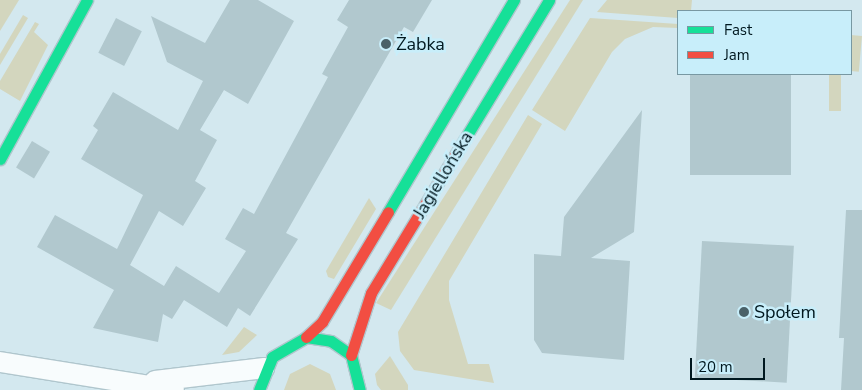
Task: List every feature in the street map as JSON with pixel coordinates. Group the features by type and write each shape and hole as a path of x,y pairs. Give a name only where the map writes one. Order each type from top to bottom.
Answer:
{"street":[{"path":"0,159 87,0"},
{"name":"Jagiellońska","path":"264,368 280,350 306,337 322,322 514,0"},
{"name":"Jagiellońska","path":"351,355 371,292 549,0"},
{"path":"306,337 331,341 351,355 362,388"},
{"path":"0,362 140,382 174,390"},
{"path":"140,382 264,368 259,390"}],"green space":[{"path":"0,0 19,0 0,31"},
{"path":"570,0 583,0 391,310 376,303"},
{"path":"607,0 692,0 691,10 677,10 677,18 597,12"},
{"path":"23,15 28,18 0,65 0,54"},
{"path":"590,18 677,24 677,28 653,27 625,39 612,52 565,131 532,110"},
{"path":"35,22 39,24 34,32 48,45 20,101 0,89 0,81"},
{"path":"852,35 862,36 859,72 852,71"},
{"path":"829,75 841,75 841,111 829,111"},
{"path":"528,115 542,124 449,281 449,300 468,364 489,364 494,383 414,370 400,351 398,332"},
{"path":"369,198 376,209 334,279 328,277 326,271"},
{"path":"244,327 257,335 239,352 222,355"},
{"path":"390,356 408,385 408,390 381,390 377,385 375,374"},
{"path":"310,364 330,374 336,390 284,390 290,374"}],"building":[{"path":"230,0 258,0 294,21 248,104 224,90 200,130 217,140 195,181 206,188 183,226 159,211 130,265 164,286 176,266 219,293 246,251 225,239 243,208 254,214 328,77 322,74 348,27 337,20 349,0 432,0 413,32 404,27 286,233 298,239 250,316 238,308 227,327 184,300 172,319 163,314 158,342 93,328 114,290 37,247 55,215 117,249 143,195 81,159 98,130 93,126 113,92 178,130 203,81 167,62 151,16 205,43"},
{"path":"116,18 142,31 124,66 98,53"},
{"path":"690,75 791,75 791,175 690,175"},
{"path":"642,110 634,232 591,258 630,261 624,360 542,353 534,340 534,254 561,256 564,217"},
{"path":"32,141 50,152 34,178 16,168"},
{"path":"846,210 862,210 862,390 841,390 844,338 839,338"},
{"name":"Społem","path":"702,241 794,246 787,383 695,378"}],"traffic: fast":[{"path":"0,159 87,0"},
{"path":"388,212 514,0"},
{"path":"464,140 549,0"},
{"path":"259,390 272,357 306,337 331,341 351,355 360,390"}],"traffic: jam":[{"path":"351,355 371,293 464,140"},
{"path":"306,337 322,322 388,212"}],"place":[{"name":"Żabka","path":"386,44"},
{"name":"Społem","path":"744,312"}]}
